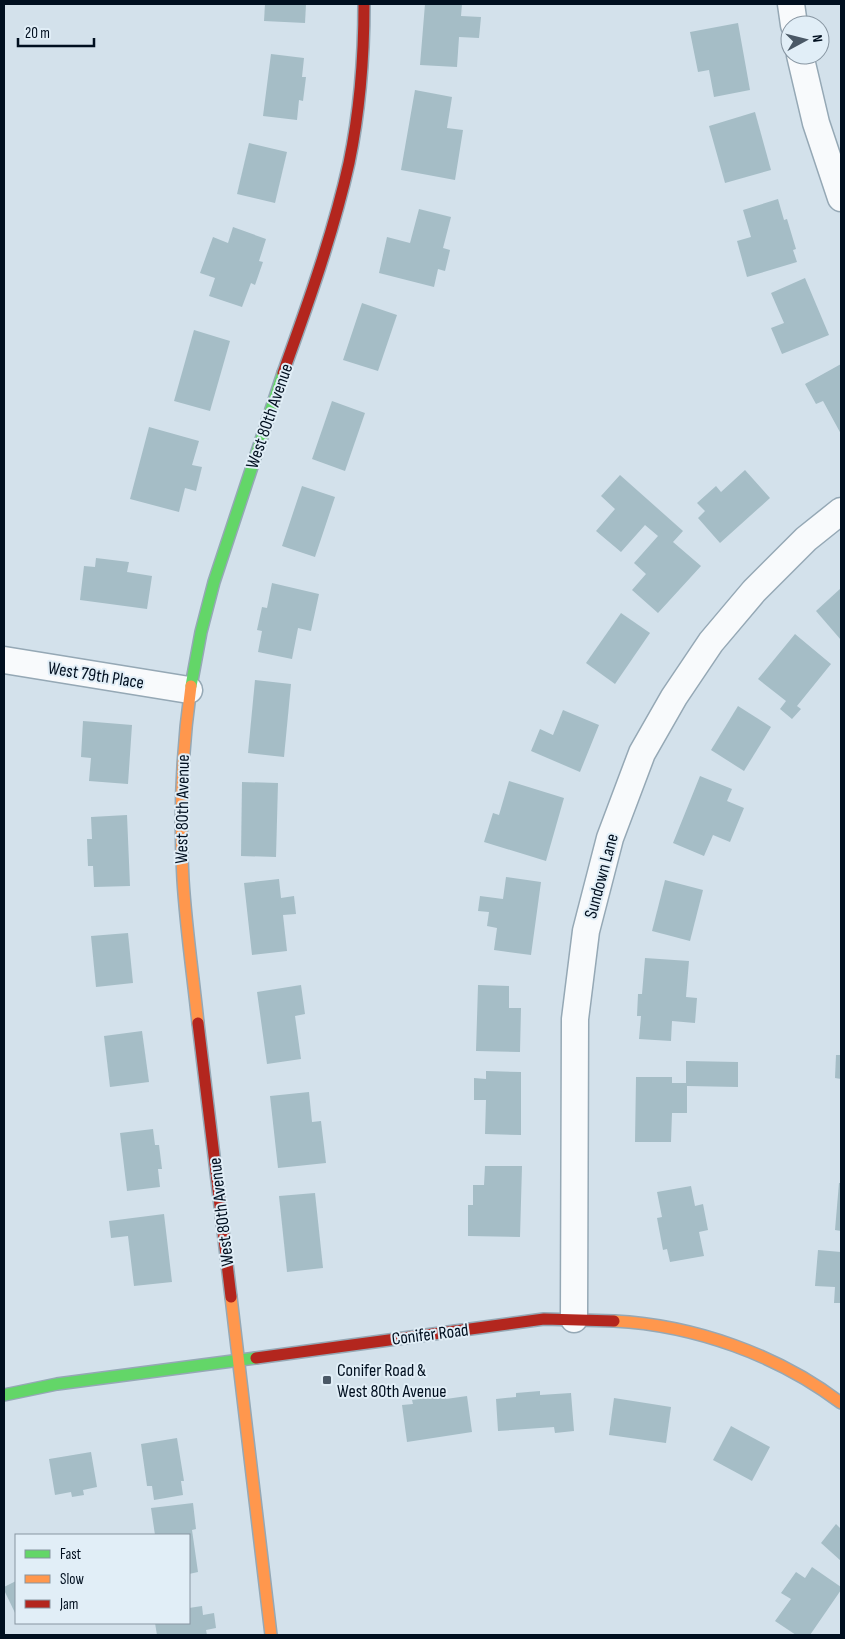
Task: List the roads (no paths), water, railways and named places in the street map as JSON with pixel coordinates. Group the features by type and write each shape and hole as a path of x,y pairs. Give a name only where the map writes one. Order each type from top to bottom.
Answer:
{"street":[{"name":"West 80th Avenue","path":"271,1635 182,877 180,790 189,690 211,592 336,213 358,109 364,45 364,4"},
{"path":"802,65 816,123 841,198"},
{"name":"Sundown Lane","path":"574,1319 575,1019 586,931 610,838 642,753 674,697 711,642 754,591 806,539 841,511"},
{"name":"West 79th Place","path":"4,660 189,690"},
{"name":"Conifer Road","path":"4,1394 57,1384 239,1359 526,1322 574,1319 636,1322 694,1332 760,1356 824,1390 841,1403"}],"place":[{"name":"Conifer Road & West 80th Avenue","path":"327,1380"}]}
